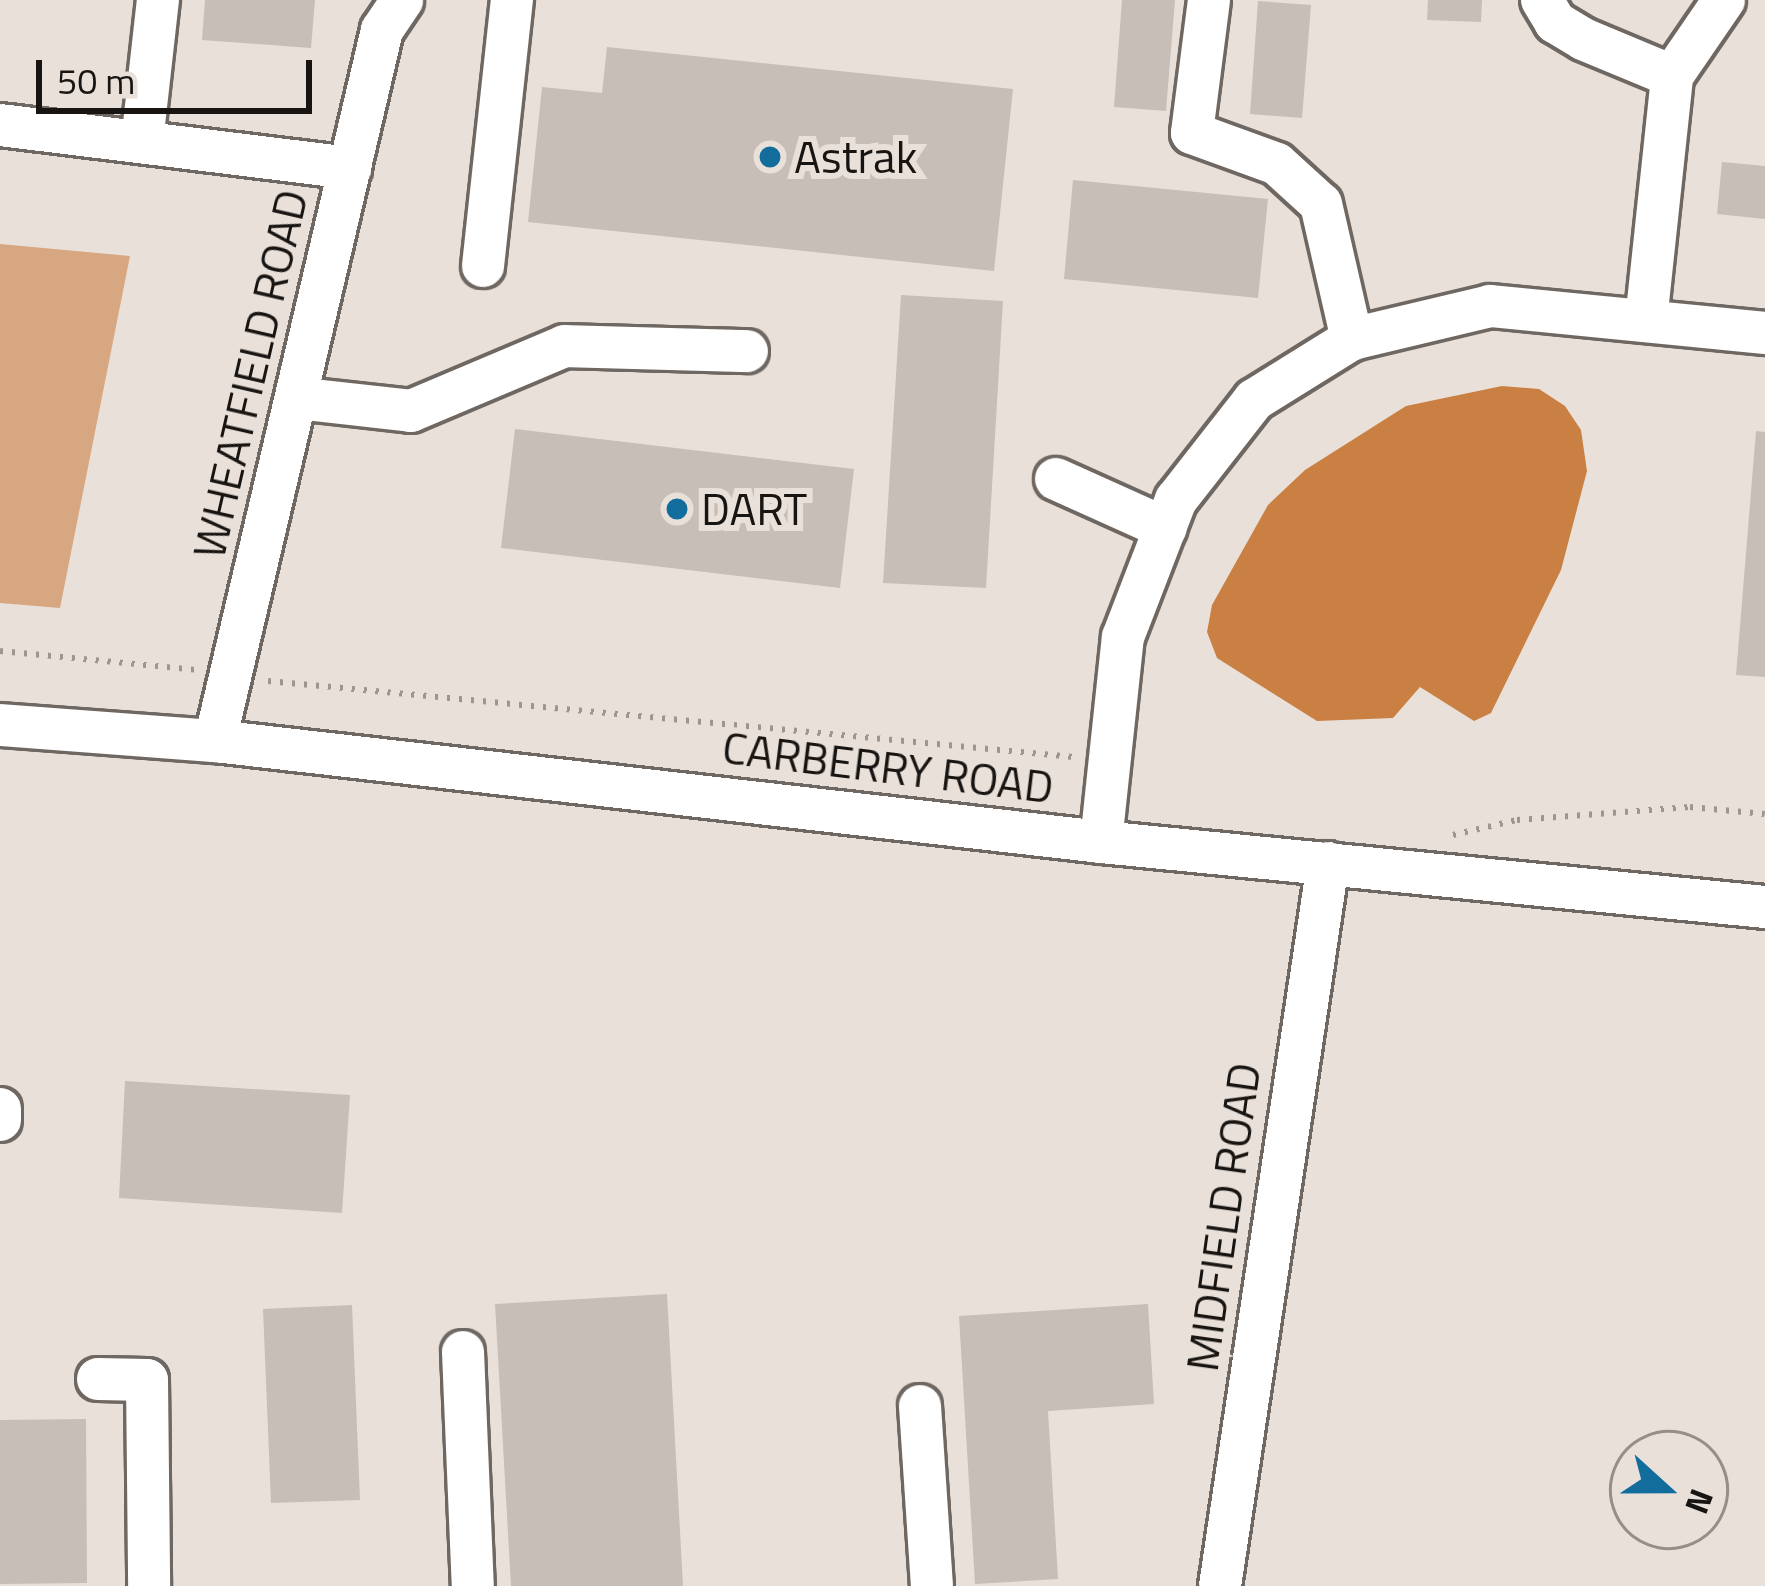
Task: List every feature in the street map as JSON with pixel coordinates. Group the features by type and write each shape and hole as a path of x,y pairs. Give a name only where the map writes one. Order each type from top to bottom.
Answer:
{"street":[{"path":"142,142 158,0"},
{"path":"483,266 512,0"},
{"path":"1209,0 1192,133 1277,164 1321,204 1352,339"},
{"path":"1542,0 1555,22 1672,76"},
{"path":"1646,321 1672,76 1724,0"},
{"name":"WHEATFIELD ROAD","path":"215,741 350,168 393,15"},
{"path":"0,125 350,168"},
{"path":"1101,842 1114,762 1123,637 1176,500 1254,400 1352,339 1490,306 1765,334"},
{"path":"296,398 410,411 565,346 748,351"},
{"path":"1056,479 1165,527"},
{"name":"CARBERRY ROAD","path":"0,725 215,741 1101,842 1765,907"},
{"name":"MIDFIELD ROAD","path":"1220,1586 1328,862"},
{"path":"0,1109 0,1120"},
{"path":"463,1352 473,1586"},
{"path":"98,1379 147,1380 149,1586"},
{"path":"920,1406 932,1586"}],"path":[{"path":"0,651 1114,762"},
{"path":"1448,836 1517,820 1690,807 1765,814"}],"shaded area":[{"path":"0,244 130,256 60,608 0,603"},
{"path":"1502,386 1539,389 1565,406 1581,430 1587,471 1561,570 1491,713 1474,721 1420,687 1393,718 1317,721 1217,658 1207,632 1212,605 1268,505 1305,470 1406,406"}],"building":[{"path":"205,0 315,0 311,48 202,40"},
{"path":"1122,0 1175,0 1166,111 1114,107"},
{"path":"1428,0 1482,0 1481,22 1427,20"},
{"path":"1258,1 1311,5 1302,118 1250,114"},
{"name":"Astrak","path":"607,47 1013,89 994,271 528,222 542,87 602,93"},
{"path":"1722,162 1765,166 1765,219 1717,214"},
{"path":"1073,180 1268,199 1258,298 1064,279"},
{"path":"901,295 1003,301 986,588 883,583"},
{"name":"DART","path":"515,429 854,469 840,588 501,548"},
{"path":"1756,431 1765,432 1765,677 1736,675"},
{"path":"125,1081 350,1095 342,1213 119,1198"},
{"path":"667,1294 683,1586 511,1586 495,1304"},
{"path":"1148,1304 1154,1404 1048,1411 1058,1579 975,1584 959,1316"},
{"path":"352,1305 360,1500 271,1503 263,1309"},
{"path":"86,1419 87,1583 0,1584 0,1420"}],"place":[{"name":"Astrak","path":"770,157"},
{"name":"DART","path":"677,509"}]}
